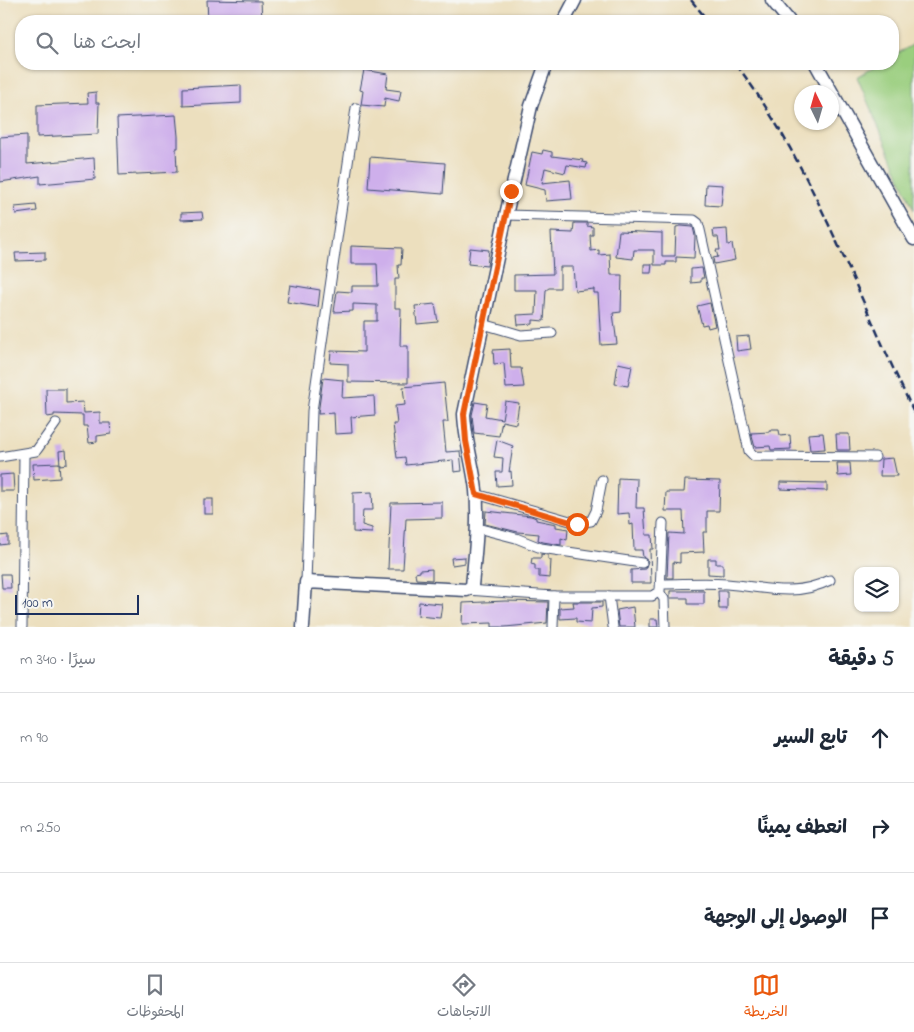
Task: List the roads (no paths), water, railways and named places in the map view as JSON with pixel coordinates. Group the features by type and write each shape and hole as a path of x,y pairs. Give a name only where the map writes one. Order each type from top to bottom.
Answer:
{"street":[{"path":"567,15 575,0"},
{"path":"772,0 784,15"},
{"path":"467,590 472,586 476,494 466,441 464,414 531,106 544,70"},
{"path":"819,70 914,239"},
{"path":"303,627 312,411 356,108"},
{"path":"506,215 694,220 698,223 700,230 749,452 754,456 875,457"},
{"path":"483,324 521,335 552,333"},
{"path":"0,457 12,454 24,455 36,451 56,423"},
{"path":"22,627 24,455"},
{"path":"476,494 577,524 585,524 591,521 596,511 602,480"},
{"path":"663,523 660,588 664,599 666,627"},
{"path":"476,528 516,538 541,548 642,562"},
{"path":"306,582 554,596 652,596 660,588 722,584 786,592 813,588 830,580"},
{"path":"554,596 554,627"},
{"path":"609,596 613,627"}],"railway":[{"path":"691,0 703,15"},
{"path":"740,70 764,104 812,189 914,412"}]}
